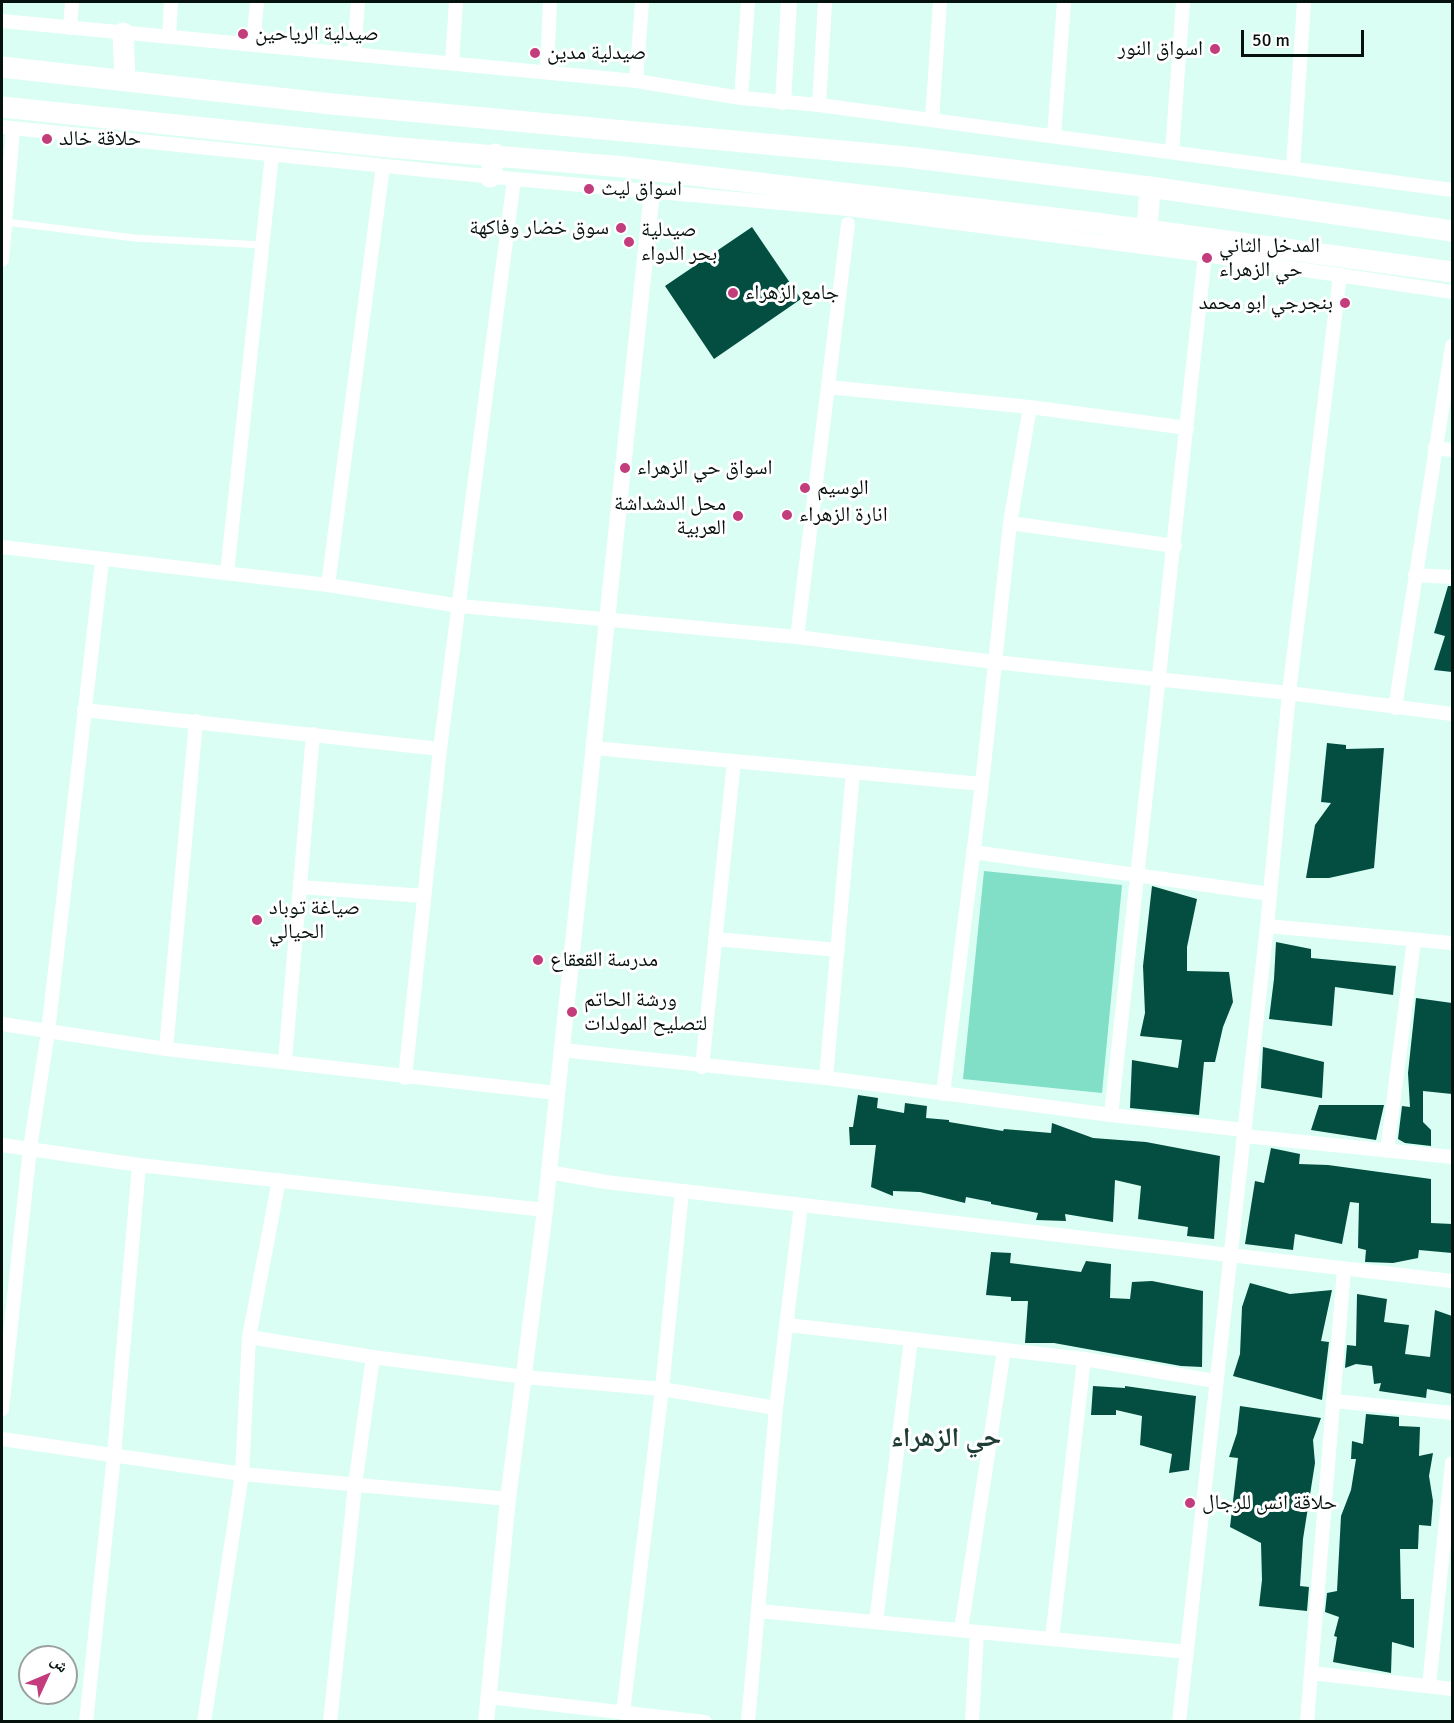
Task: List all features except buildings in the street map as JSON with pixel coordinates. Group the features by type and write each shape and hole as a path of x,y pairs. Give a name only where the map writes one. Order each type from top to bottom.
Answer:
{"main road":[{"path":"123,33 125,80"},
{"path":"2,67 332,104 896,156 1150,187 1452,231"},
{"path":"2,106 378,146 495,154 1097,232 1147,230 1452,272"},
{"path":"490,177 495,154"},
{"path":"1147,230 1150,187"}],"street":[{"path":"70,28 72,2"},
{"path":"169,37 171,2"},
{"path":"253,45 257,2"},
{"path":"354,54 358,2"},
{"path":"453,63 456,2"},
{"path":"547,72 550,2"},
{"path":"636,81 642,2"},
{"path":"741,98 748,2"},
{"path":"783,102 789,2"},
{"path":"819,105 825,2"},
{"path":"932,120 940,2"},
{"path":"1054,136 1064,2"},
{"path":"1172,152 1183,2"},
{"path":"1293,168 1304,2"},
{"path":"2,21 636,81 741,98 819,105 1452,190"},
{"path":"2,260 8,128 490,177 1097,232 1205,255 1452,292"},
{"path":"227,573 272,155"},
{"path":"328,585 383,166"},
{"path":"405,1078 440,749 514,179"},
{"path":"486,1722 508,1499 545,1210 605,620 652,192"},
{"path":"797,637 848,224"},
{"path":"1111,1115 1205,255"},
{"path":"1179,1722 1267,926 1289,693 1340,275"},
{"path":"1395,708 1452,346"},
{"path":"828,387 1030,407 1187,428"},
{"path":"943,1094 974,852 1010,523 1030,407"},
{"path":"1435,447 1452,450"},
{"path":"1010,523 1175,546"},
{"path":"2,547 102,561 328,585 460,606 797,637 994,662 1289,693 1452,714"},
{"path":"2,1409 30,1148 48,1032 102,561"},
{"path":"1415,575 1452,578"},
{"path":"84,710 440,749"},
{"path":"166,1050 196,721"},
{"path":"285,1061 313,734"},
{"path":"593,748 981,784"},
{"path":"702,1066 734,761"},
{"path":"826,1078 853,772"},
{"path":"974,852 1270,894"},
{"path":"300,887 424,896"},
{"path":"1267,926 1452,943"},
{"path":"715,939 838,950"},
{"path":"1387,1151 1414,940"},
{"path":"2,1024 166,1050 285,1061 405,1078 557,1093"},
{"path":"562,1050 826,1078 1244,1133 1452,1157"},
{"path":"2,1145 139,1165 545,1210"},
{"path":"86,1722 114,1455 139,1165"},
{"path":"548,1172 682,1191 1452,1281"},
{"path":"204,1722 242,1474 249,1337 279,1180"},
{"path":"623,1713 662,1389 682,1191"},
{"path":"748,1722 776,1408 801,1205"},
{"path":"1307,1722 1344,1269"},
{"path":"788,1325 1084,1359 1215,1381"},
{"path":"249,1337 373,1357 524,1377 662,1389 776,1408"},
{"path":"876,1622 911,1339"},
{"path":"961,1630 1004,1350"},
{"path":"330,1722 355,1485 373,1357"},
{"path":"1052,1639 1084,1359"},
{"path":"1334,1401 1452,1413"},
{"path":"2,1439 242,1474 508,1499"},
{"path":"1429,1686 1450,1529 1452,1463"},
{"path":"759,1611 1187,1652"},
{"path":"972,1722 977,1632"},
{"path":"1311,1673 1452,1689"},
{"path":"489,1697 705,1722"}],"lane":[{"path":"4,221 134,238 262,244"}],"green space":[{"path":"984,871 1122,885 1102,1093 963,1079"}],"place":[{"name":"صيدلية الرياحين","path":"243,34"},
{"name":"اسواق النور","path":"1215,49"},
{"name":"صيدلية مدين","path":"535,53"},
{"name":"حلاقة خالد","path":"47,139"},
{"name":"اسواق ليث","path":"589,189"},
{"name":"سوق خضار وفاكهة","path":"621,228"},
{"name":"صيدلية بحر الدواء","path":"629,242"},
{"name":"المدخل الثاني حي الزهراء","path":"1207,258"},
{"name":"جامع الزهراء","path":"733,293"},
{"name":"بنجرجي ابو محمد","path":"1345,303"},
{"name":"اسواق حي الزهراء","path":"625,468"},
{"name":"الوسيم","path":"805,488"},
{"name":"انارة الزهراء","path":"787,515"},
{"name":"محل الدشداشة العربية","path":"738,516"},
{"name":"صياغة توباد الحيالي","path":"257,920"},
{"name":"مدرسة القعقاع","path":"538,960"},
{"name":"ورشة الحاتم لتصليح المولدات","path":"572,1012"},
{"name":"حلاقة انس للرجال","path":"1190,1503"}],"district":[{"name":"حي الزهراء","path":"946,1439"}]}
